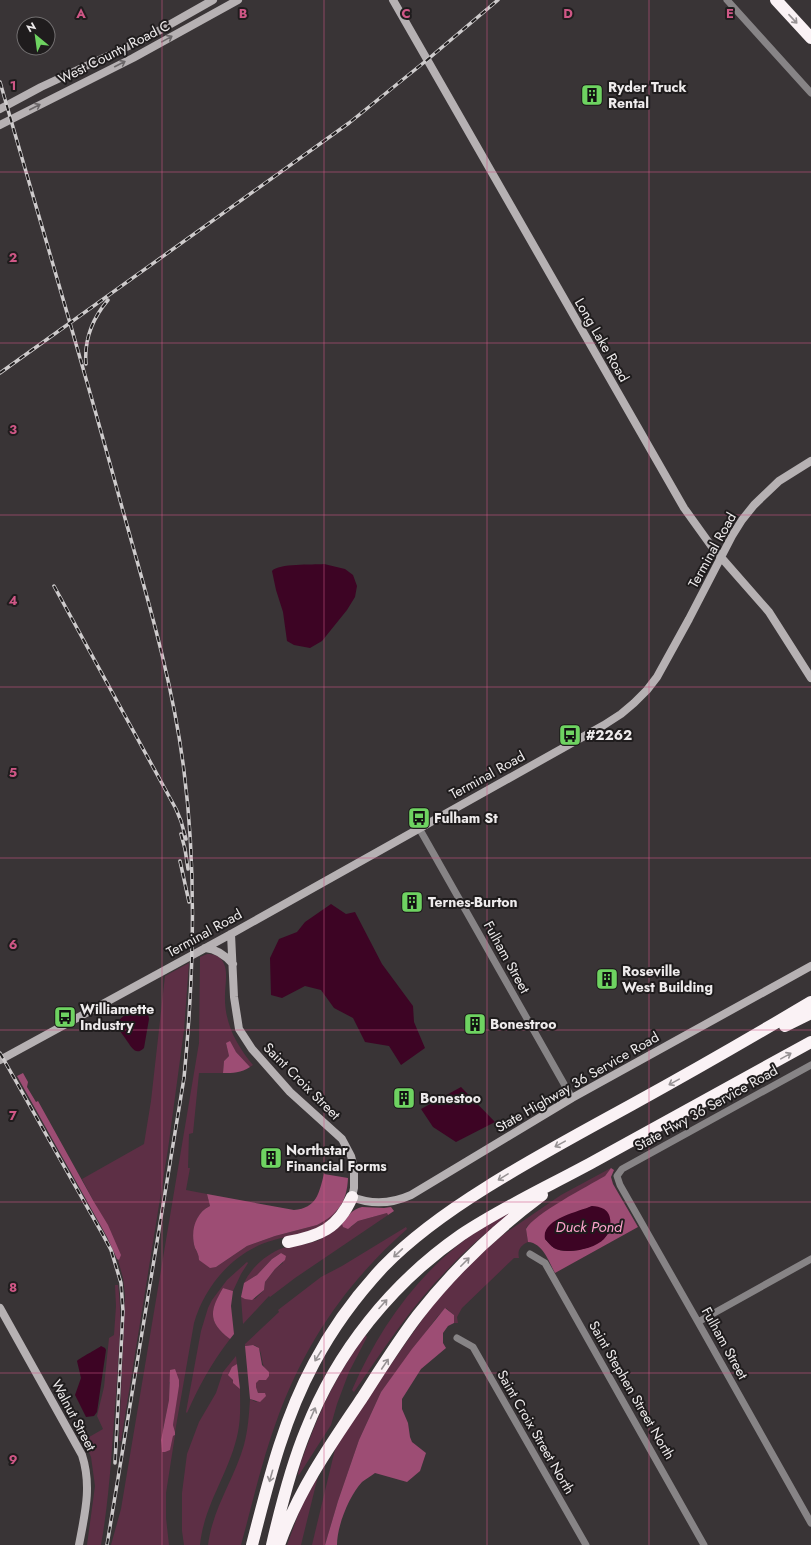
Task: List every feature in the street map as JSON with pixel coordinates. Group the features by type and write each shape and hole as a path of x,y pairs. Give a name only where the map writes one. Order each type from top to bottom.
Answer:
{"highway":[{"path":"776,0 811,38"},
{"path":"252,1545 279,1446 300,1389 315,1361 332,1335 365,1288 384,1267 420,1234 464,1202 536,1157 708,1063 811,1002"},
{"path":"708,1063 811,1013"},
{"path":"272,1545 278,1517 298,1449 318,1400 344,1355 381,1307 418,1269 462,1235 499,1211 592,1162 811,1042"},
{"path":"278,1545 305,1486 318,1462 417,1316 456,1270 477,1249 522,1210 592,1162"},
{"path":"288,1242 309,1238 328,1229 342,1215 352,1198"}],"street":[{"name":"West County Road C","path":"0,109 41,87 127,47 213,0"},
{"name":"West County Road C","path":"0,125 133,58 238,0"},
{"name":"Long Lake Road","path":"393,0 684,508 721,558 769,612 811,678"},
{"path":"727,0 811,94"},
{"path":"127,47 133,58"},
{"name":"Terminal Road","path":"0,1060 231,934 604,725 621,714 650,686 667,660 721,558 739,526 754,505 779,481 811,461"},
{"name":"Fulham Street","path":"419,828 572,1098"},
{"name":"Saint Croix Street","path":"231,934 234,997 239,1029 252,1049 285,1086 342,1138 352,1156 354,1167 355,1182 352,1198"},
{"path":"205,948 220,952 232,964"},
{"name":"State Highway 36 Service Road","path":"352,1198 371,1203 387,1203 402,1199 572,1098 811,966"},
{"name":"State Hwy 36 Service Road","path":"617,1176 622,1169 811,1066"},
{"name":"Fulham Street","path":"617,1176 618,1181 811,1523"},
{"name":"Saint Stephen Street North","path":"530,1254 545,1263 704,1545"},
{"path":"698,1322 811,1259"},
{"name":"Walnut Street","path":"0,1308 82,1454 88,1484 79,1545"},
{"name":"Saint Croix Street North","path":"457,1338 473,1347 586,1545"}],"shaded area":[{"path":"207,954 217,956 224,964 226,975 225,1005 229,1024 236,1041 253,1065 250,1067 226,1043 229,1056 224,1061 223,1073 199,1073 193,1133 189,1134 188,1168 190,1168 186,1190 207,1194 210,1206 201,1213 195,1224 193,1236 195,1248 199,1257 216,1267 247,1246 275,1236 317,1225 339,1209 332,1217 317,1228 274,1240 247,1252 234,1261 214,1283 199,1309 194,1323 175,1432 173,1425 179,1380 169,1382 169,1400 161,1440 162,1452 170,1449 173,1436 175,1435 166,1493 166,1518 169,1545 111,1545 121,1509 199,1043 200,957"},
{"path":"189,963 184,1030 168,1149 121,1441 119,1441 125,1295 123,1278 119,1260 94,1202 82,1179 144,1144 151,1101 165,976"},
{"path":"230,1041 236,1052 250,1067 240,1072 223,1073 224,1061 229,1056 226,1043"},
{"path":"23,1073 28,1082 27,1087 36,1102 38,1101 108,1225 121,1255 119,1260 117,1259 107,1237 17,1076"},
{"path":"611,1168 605,1176 562,1202 527,1226 528,1242 520,1248 519,1258 514,1258 462,1308 457,1317 458,1323 454,1323 454,1315 446,1308 437,1317 381,1392 359,1440 325,1545 312,1545 337,1441 431,1307 473,1260 504,1234 561,1195"},
{"path":"611,1168 614,1170 611,1177 613,1184 638,1227 555,1273 542,1249 533,1243 528,1242 526,1229 539,1216 550,1208 605,1176","holes":["592,1206 608,1234 598,1243 575,1251 554,1248 545,1239 584,1210"]},
{"path":"324,1174 348,1178 346,1194 343,1201 336,1212 324,1221 317,1225 275,1236 247,1246 216,1267 210,1268 199,1260 193,1236 197,1218 210,1206 207,1194 294,1210 302,1209 312,1203 316,1198"},
{"path":"362,1207 391,1207 394,1211 388,1215 387,1213 358,1221 348,1229 343,1227 342,1224 350,1213"},
{"path":"513,1210 472,1245 435,1282 398,1328 354,1392 352,1390 361,1370 383,1330 409,1294 440,1261 463,1241"},
{"path":"387,1213 388,1215 295,1278 270,1297 269,1296 243,1324 241,1297 255,1299 264,1290 265,1282 275,1269 283,1263 281,1253 272,1259 257,1275 244,1283 255,1267 265,1258 283,1248 317,1241 342,1224 351,1227 358,1221"},
{"path":"406,1227 407,1229 366,1269 331,1313 303,1361 290,1387 273,1430 258,1479 241,1545 208,1545 214,1518 240,1458 244,1445 250,1399 256,1402 265,1393 258,1393 256,1387 256,1382 259,1380 265,1369 259,1348 251,1345 245,1346 245,1344 279,1312 278,1310 321,1277"},
{"path":"281,1253 286,1256 285,1260 275,1269 265,1282 264,1290 252,1300 241,1297 244,1283 257,1275 272,1259"},
{"path":"247,1262 248,1263 233,1291 223,1288 215,1303 213,1309 214,1321 217,1327 230,1339 206,1374 187,1413 201,1331 208,1308 227,1280"},
{"path":"115,1285 118,1285 120,1325 109,1488 101,1545 87,1545 95,1486 91,1457 84,1440 103,1429 97,1416 104,1387 109,1338 114,1335 116,1306"},
{"path":"223,1288 233,1291 231,1306 234,1334 230,1339 217,1327 213,1315 215,1303"},
{"path":"445,1308 454,1315 454,1323 448,1326 443,1333 443,1343 446,1348 421,1369 402,1399 402,1409 408,1423 412,1442 426,1453 420,1471 407,1482 375,1473 362,1482 348,1503 341,1520 337,1545 325,1545 359,1440 381,1392 412,1349"},
{"path":"365,1335 367,1337 349,1372 331,1425 299,1475 299,1469 304,1453 323,1406 342,1370"},
{"path":"253,1345 259,1348 262,1365 269,1372 269,1376 266,1380 259,1380 256,1383 258,1393 265,1393 266,1396 260,1402 250,1399 245,1346"},
{"path":"236,1356 237,1364 228,1373 240,1389 240,1421 234,1447 206,1516 200,1545 184,1545 182,1531 182,1493 187,1454 199,1422 216,1393 223,1372"},
{"path":"237,1364 240,1389 233,1383 233,1380 228,1375 232,1367"},
{"path":"175,1369 179,1380 179,1386 173,1425 175,1435 173,1436 170,1450 162,1452 161,1440 169,1400 170,1370"},
{"path":"318,1476 301,1545 287,1545 301,1507"}],"water":[{"path":"324,564 345,569 353,575 357,586 355,597 347,610 322,641 310,648 294,645 287,641 283,612 272,571 276,568 288,566"},
{"path":"331,904 346,914 355,912 382,964 413,1006 414,1022 425,1048 401,1065 389,1046 365,1042 353,1018 334,1008 321,990 305,986 282,998 271,995 270,958 279,939 297,932 305,922"},
{"path":"141,1008 147,1008 149,1019 144,1048 136,1051 118,1027 118,1021 126,1014"},
{"path":"461,1087 495,1122 456,1142 433,1127 421,1109"},
{"name":"Duck Pond","path":"592,1206 604,1209 609,1215 610,1219 610,1228 600,1243 580,1250 565,1251 554,1248 545,1239 545,1232 554,1221"},
{"path":"101,1346 106,1350 97,1412 94,1416 86,1417 75,1395 81,1378 77,1361"}],"railway":[{"path":"0,373 349,123 498,0"},
{"path":"0,82 93,403 141,575 166,672 184,771 191,848 193,924 192,962 184,1078 107,1545"},
{"path":"86,364 86,347 90,330 93,322 108,300"},
{"path":"54,586 176,809 186,839"},
{"path":"181,834 188,869"},
{"path":"180,861 189,902"},
{"path":"0,1053 111,1250 121,1283 123,1311 115,1463"}],"place":[{"name":"Ryder Truck Rental","path":"592,95"},
{"name":"#2262","path":"570,735"},
{"name":"Fulham St","path":"419,818"},
{"name":"Ternes-Burton","path":"412,902"},
{"name":"Roseville West Building","path":"607,979"},
{"name":"Williamette Industry","path":"65,1017"},
{"name":"Bonestroo","path":"475,1024"},
{"name":"Bonestoo","path":"404,1098"},
{"name":"Northstar Financial Forms","path":"271,1158"}]}
